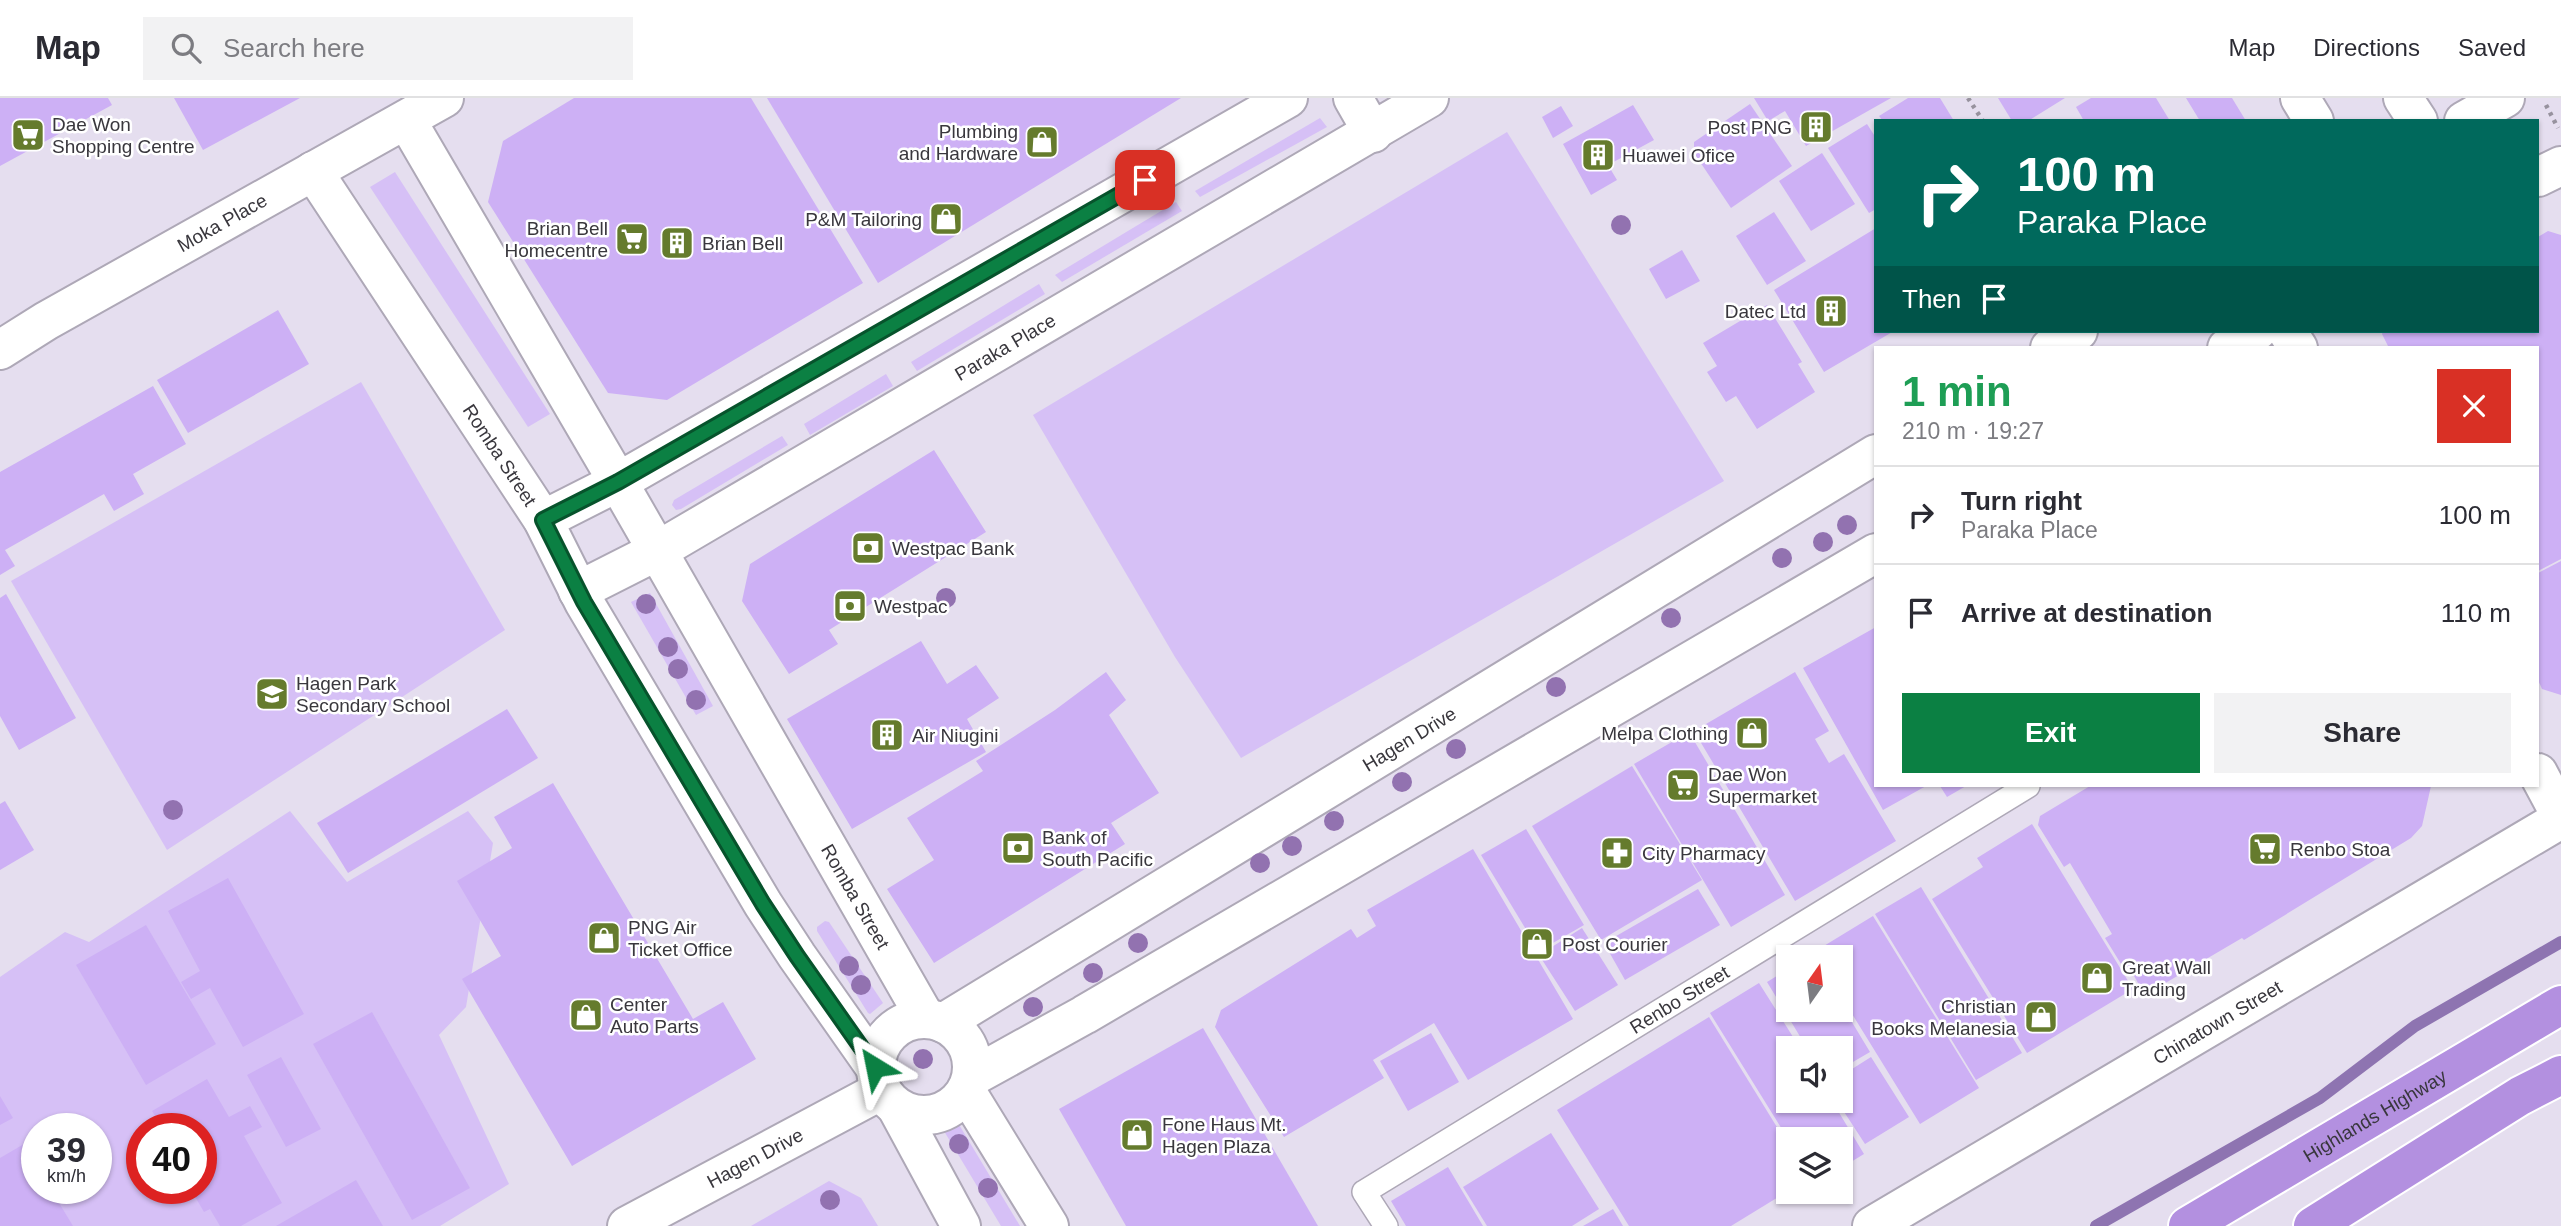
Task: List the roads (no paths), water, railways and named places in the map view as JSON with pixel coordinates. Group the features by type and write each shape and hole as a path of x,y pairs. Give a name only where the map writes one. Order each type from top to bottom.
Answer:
{"highway":[{"name":"Highlands Highway","path":"2188,1226 2561,1005"},
{"path":"2313,1226 2520,1097 2561,1075"}],"street":[{"name":"Moka Place","path":"0,350 46,321 444,98"},
{"path":"543,520 618,482 1288,98"},
{"path":"1353,98 1373,133"},
{"name":"Paraka Place","path":"578,591 657,551 1429,98"},
{"path":"2300,98 2313,119"},
{"path":"2468,119 2505,98"},
{"name":"Romba Street","path":"407,121 935,1021"},
{"path":"2539,177 2561,166"},
{"name":"Romba Street","path":"313,172 543,520 578,591 763,904 885,1088 961,1226"},
{"path":"2053,346 2075,333"},
{"path":"2231,346 2253,333"},
{"name":"Hagen Drive","path":"935,1021 1874,455"},
{"path":"969,1084 1874,554"},
{"path":"2539,776 2561,817"},
{"name":"Chinatown Street","path":"1872,1226 2561,817"},
{"path":"914,1020 935,1021 959,1033 968,1046 972,1061 969,1084 956,1104 943,1112 911,1114 885,1088 878,1050 886,1036 899,1026 914,1020"},
{"path":"969,1084 1049,1226"},
{"name":"Hagen Drive","path":"626,1226 885,1088"}],"lane":[{"name":"Renbo Street","path":"1386,1226 1364,1192 2026,787"}],"waterway":[{"path":"2096,1226 2320,1098 2415,1026 2561,942"}],"place":[{"name":"Post PNG","path":"1816,127"},
{"name":"Dae Won Shopping Centre","path":"28,135"},
{"name":"Plumbing and Hardware","path":"1042,142"},
{"name":"Huawei Ofice","path":"1598,155"},
{"name":"P&M Tailoring","path":"946,219"},
{"name":"Brian Bell Homecentre","path":"632,239"},
{"name":"Brian Bell","path":"677,243"},
{"name":"Datec Ltd","path":"1831,311"},
{"name":"Westpac Bank","path":"868,548"},
{"name":"Westpac","path":"850,606"},
{"name":"Hagen Park Secondary School","path":"272,694"},
{"name":"Melpa Clothing","path":"1752,733"},
{"name":"Air Niugini","path":"887,735"},
{"name":"Dae Won Supermarket","path":"1683,785"},
{"name":"Bank of South Pacific","path":"1018,848"},
{"name":"Renbo Stoa","path":"2265,849"},
{"name":"City Pharmacy","path":"1617,853"},
{"name":"PNG Air Ticket Office","path":"604,938"},
{"name":"Post Courier","path":"1537,944"},
{"name":"Great Wall Trading","path":"2097,978"},
{"name":"Center Auto Parts","path":"586,1015"},
{"name":"Christian Books Melanesia","path":"2041,1017"},
{"name":"Fone Haus Mt. Hagen Plaza","path":"1137,1135"}]}
